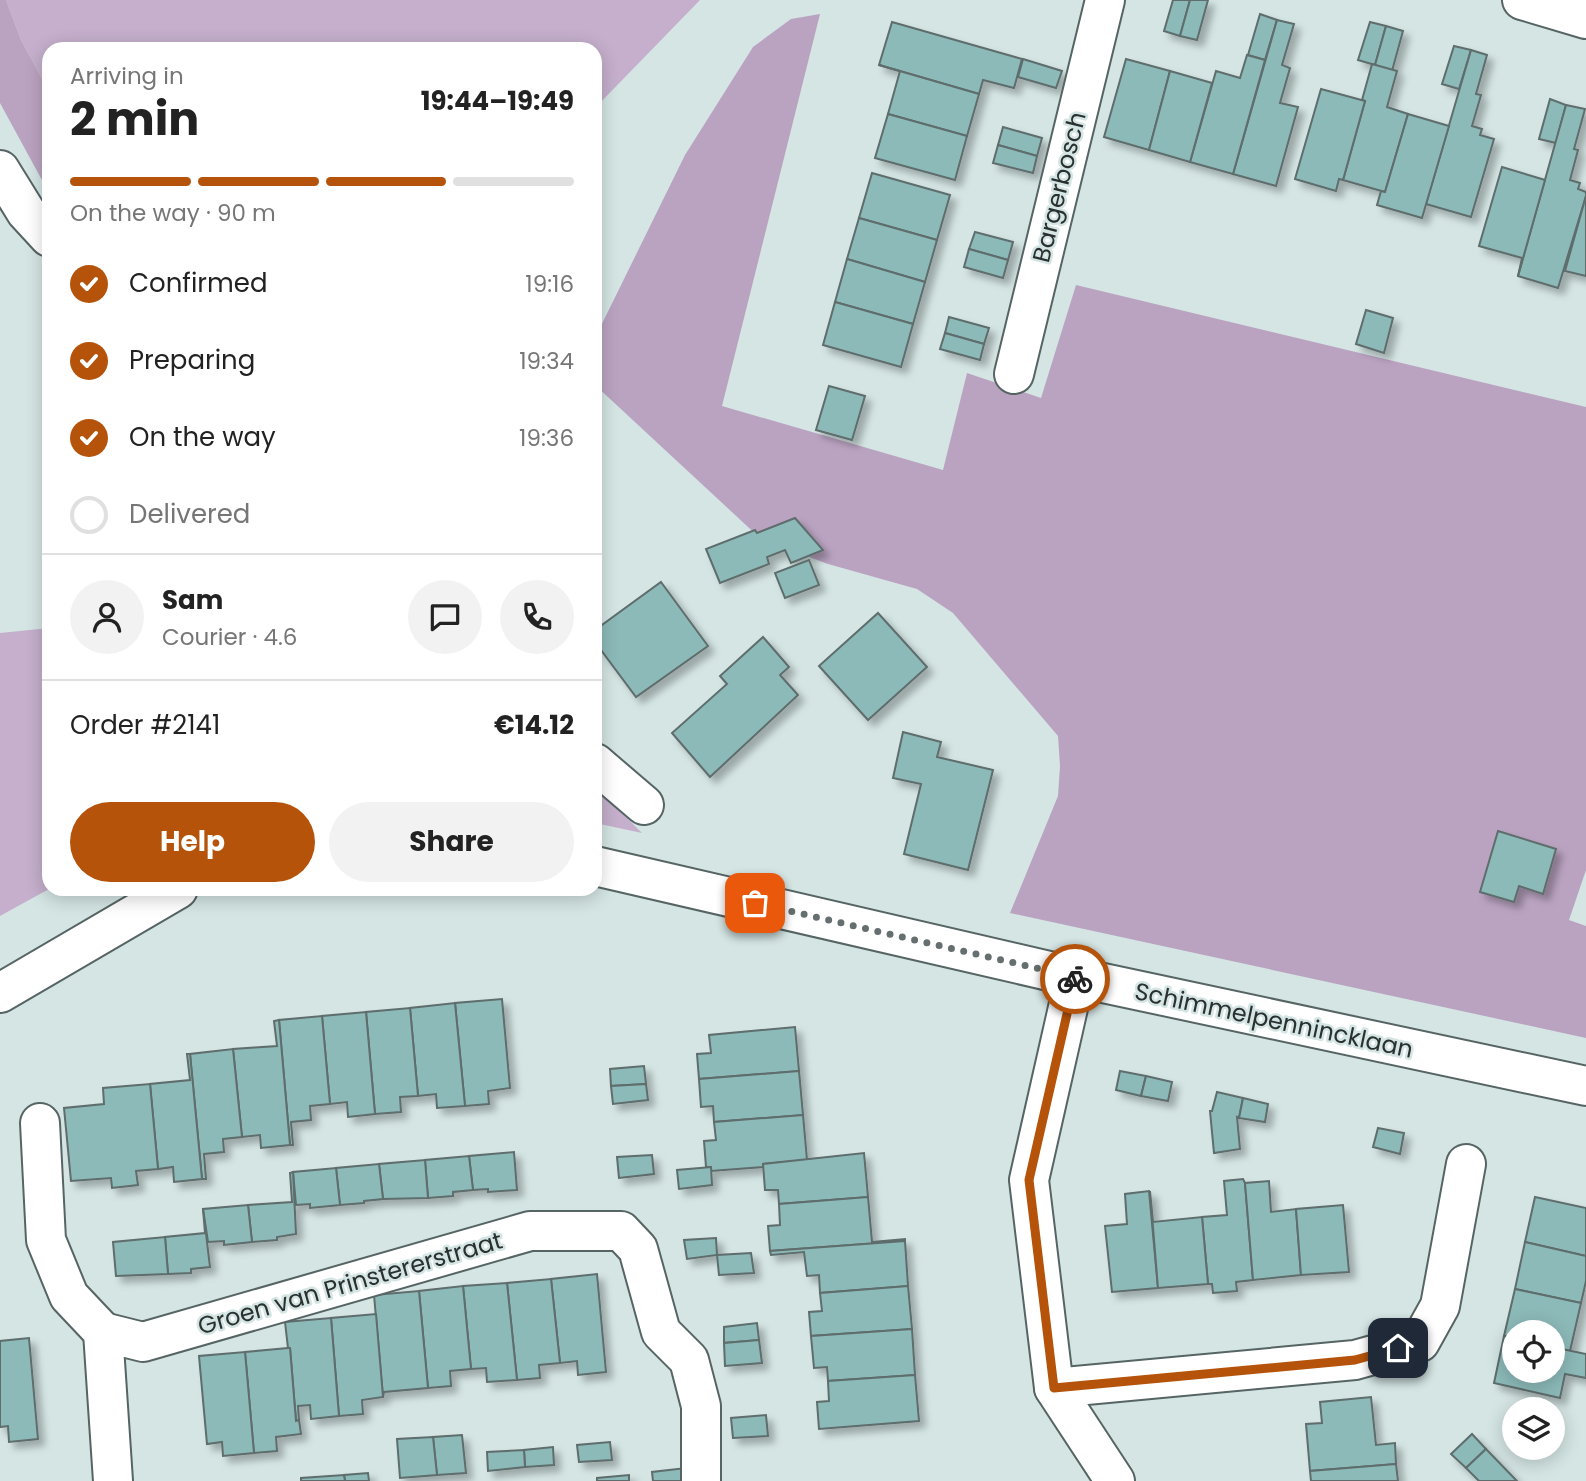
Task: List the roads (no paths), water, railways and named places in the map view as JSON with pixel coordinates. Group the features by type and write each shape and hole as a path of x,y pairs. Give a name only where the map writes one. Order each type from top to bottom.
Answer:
{"street":[{"name":"Bargerbosch","path":"1014,374 1105,0"},
{"path":"1522,0 1586,19"},
{"path":"0,170 26,212 42,229"},
{"path":"602,769 644,805"},
{"name":"Schimmelpennincklaan","path":"602,868 1075,977 1586,1086"},
{"path":"0,993 166,896"},
{"path":"1075,977 1029,1180 1054,1388 1115,1481"},
{"path":"40,1123 46,1240 69,1296 103,1332 113,1481"},
{"path":"1054,1388 1355,1360 1420,1342 1440,1306 1466,1164"},
{"name":"Groen van Prinstererstraat","path":"103,1332 143,1342 530,1231 621,1231 638,1250 661,1332 689,1360 701,1406 701,1481"}]}
